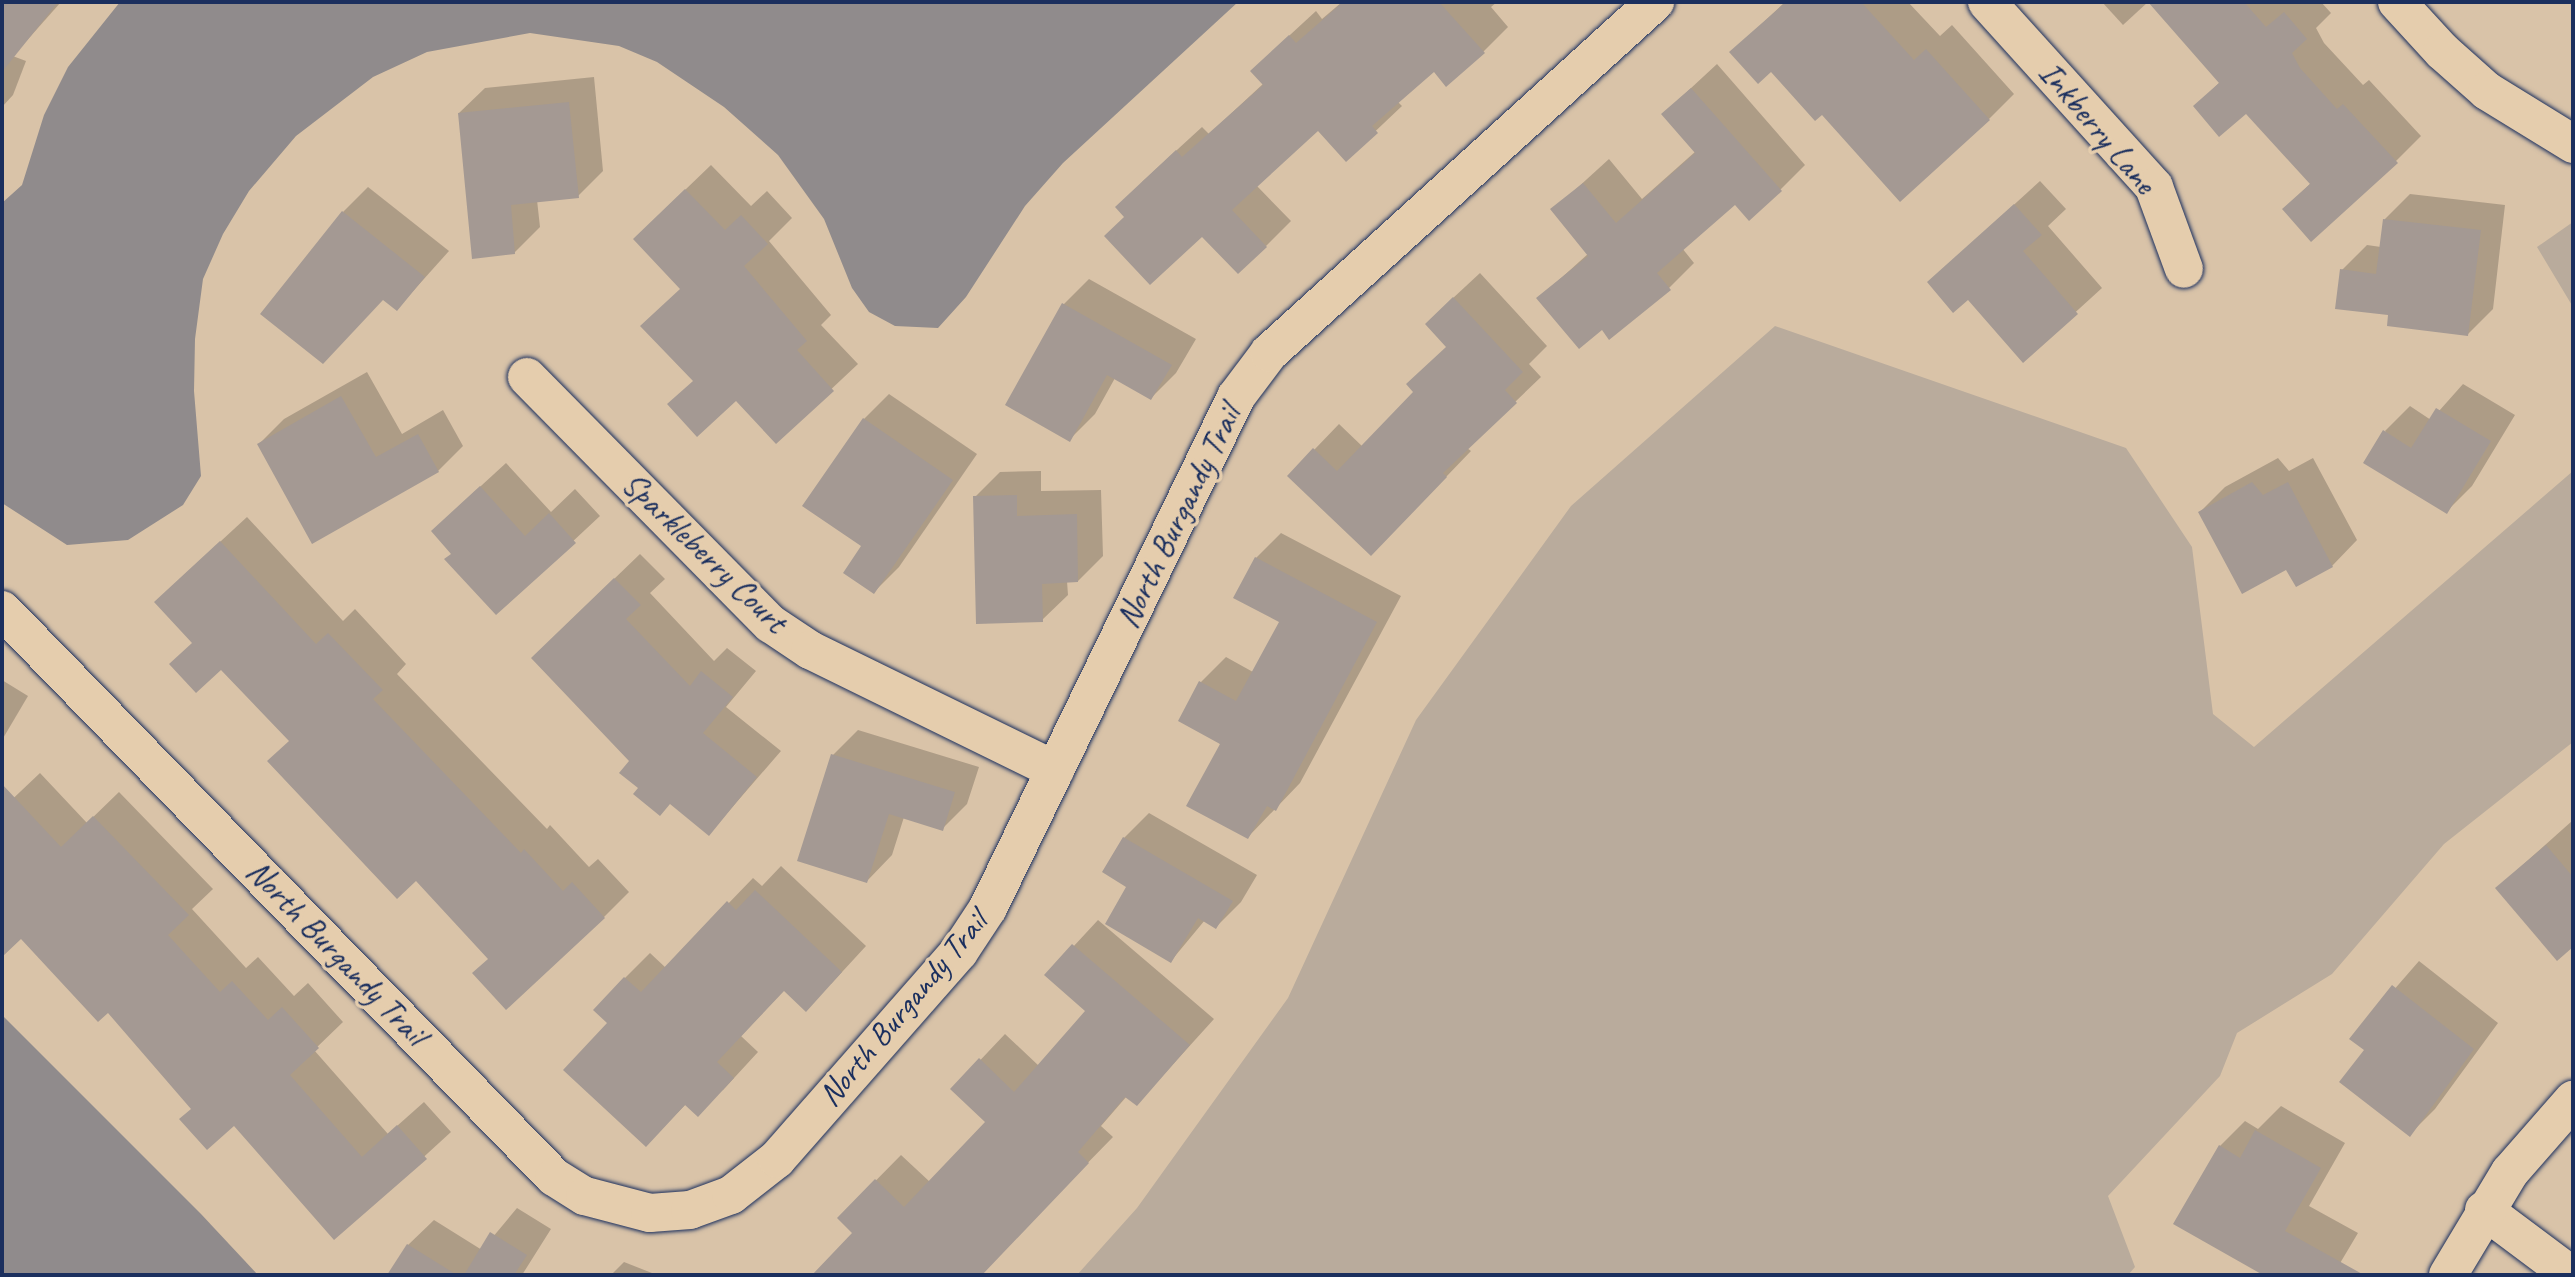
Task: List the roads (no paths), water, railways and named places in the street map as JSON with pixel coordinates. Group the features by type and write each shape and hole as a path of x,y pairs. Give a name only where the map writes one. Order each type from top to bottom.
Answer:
{"street":[{"name":"North Burgandy Trail","path":"2,610 554,1177 585,1196 629,1210 690,1210 731,1195 777,1159 959,952 988,908 1236,397 1269,353 1655,2"},
{"name":"Inkberry Lane","path":"1987,2 2154,187 2184,268"},
{"path":"2397,2 2442,51 2487,91 2573,144"},
{"name":"Sparkleberry Court","path":"527,377 771,624 810,650 1055,770"},
{"path":"2448,1275 2484,1210 2573,1100"},
{"path":"2484,1210 2571,1275"}]}
